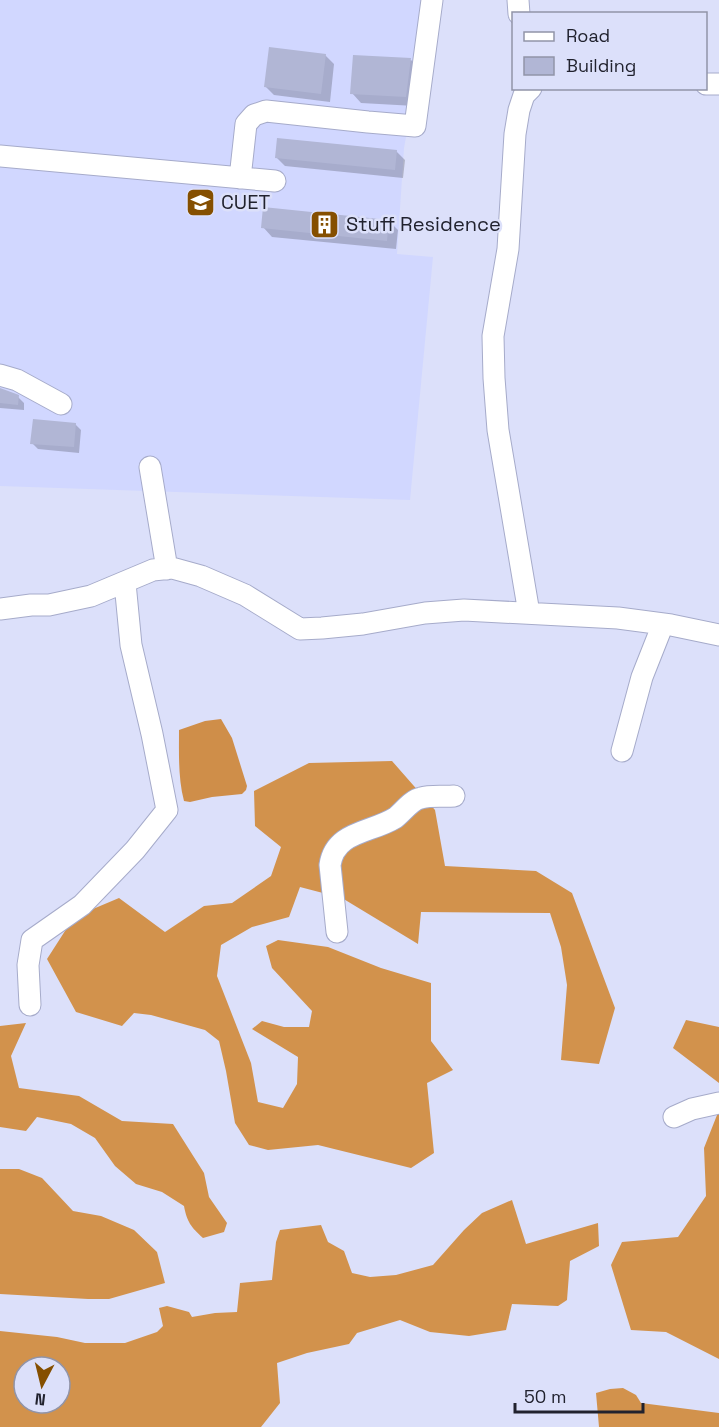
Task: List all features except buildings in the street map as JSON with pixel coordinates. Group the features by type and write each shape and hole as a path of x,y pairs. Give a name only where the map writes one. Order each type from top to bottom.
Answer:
{"street":[{"path":"240,178 246,124 254,115 266,111 414,126 432,0"},
{"path":"529,90 524,94 519,110 515,134 508,249 493,336 498,430 529,613"},
{"path":"0,156 275,181"},
{"path":"0,375 18,380 61,404"},
{"path":"150,467 166,569"},
{"path":"0,609 49,605 91,596 153,570 172,568 201,576 245,595 300,629 352,625 425,613 464,610 618,618 719,635"},
{"path":"30,1005 28,965 32,940 82,905 135,850 166,810 152,734 131,645 125,583"},
{"path":"622,751 642,677 663,624"},
{"path":"337,932 330,865 331,854 338,845 347,838 394,818 420,798 454,796"},
{"path":"674,1117 692,1108 719,1103"}],"shaded area":[{"name":"CUET","path":"0,0 431,0 404,148 397,254 433,257 410,500 0,486"},
{"path":"221,719 232,738 247,786 246,790 242,794 184,801 180,775 179,730 205,721"},
{"path":"392,761 435,810 445,866 536,871 572,893 615,1008 599,1064 561,1060 567,985 561,947 550,913 421,912 418,944 342,898 300,887 289,917 252,927 221,945 217,976 251,1063 258,1102 283,1108 297,1084 298,1057 252,1029 262,1021 284,1027 309,1027 312,1011 272,968 266,946 278,940 328,947 381,968 431,983 431,1041 453,1070 427,1083 434,1153 411,1168 318,1145 268,1150 249,1145 235,1123 219,1041 205,1030 151,1015 134,1013 122,1026 76,1012 47,959 74,917 119,898 165,932 204,906 232,903 271,876 281,847 255,826 254,791 309,763"},
{"path":"686,1020 719,1027 719,1083 673,1048"},
{"path":"26,1023 11,1056 19,1088 79,1096 122,1121 173,1124 204,1173 209,1197 227,1223 224,1232 203,1238 190,1224 184,1206 162,1192 136,1184 115,1166 95,1138 71,1124 37,1117 26,1131 0,1127 0,1026"},
{"path":"719,1110 719,1359 666,1332 631,1330 611,1265 622,1242 678,1237 706,1196 704,1148"},
{"path":"0,1169 19,1169 42,1178 73,1211 101,1216 134,1230 157,1252 165,1283 109,1299 0,1294"},
{"path":"512,1200 526,1244 598,1223 599,1246 570,1261 567,1300 558,1306 512,1304 506,1330 469,1336 430,1332 400,1320 357,1333 349,1344 307,1353 277,1363 280,1403 261,1427 0,1427 0,1331 57,1337 85,1343 125,1343 157,1332 163,1326 159,1308 167,1306 189,1312 192,1317 237,1312 240,1283 272,1280 276,1242 280,1230 321,1225 328,1242 344,1251 352,1273 370,1277 396,1275 433,1265 482,1213"},
{"path":"623,1388 636,1395 641,1403 719,1413 719,1427 599,1427 596,1393"}],"place":[{"name":"CUET","path":"200,202"},
{"name":"Stuff Residence","path":"325,224"}]}
